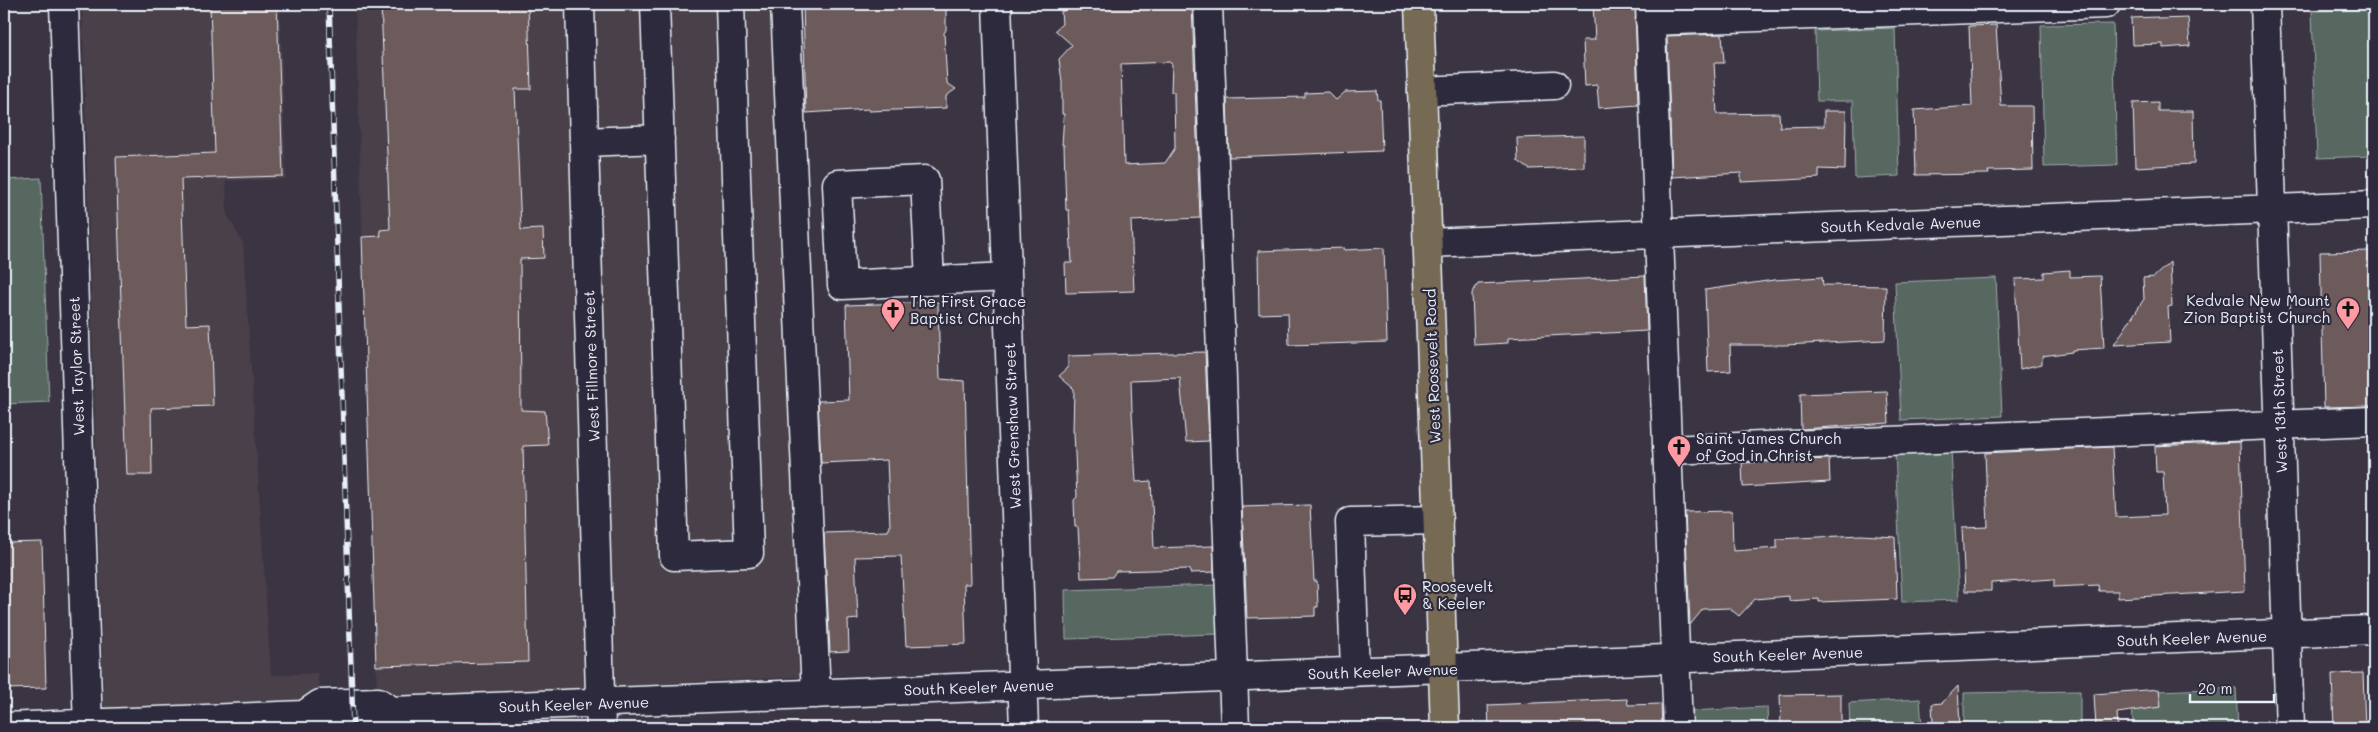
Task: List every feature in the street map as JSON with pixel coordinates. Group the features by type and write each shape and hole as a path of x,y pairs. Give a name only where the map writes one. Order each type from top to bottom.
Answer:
{"main road":[{"name":"West Roosevelt Road","path":"1419,4 1445,728"}],"street":[{"name":"West Taylor Street","path":"64,4 87,726"},
{"name":"West Fillmore Street","path":"580,4 601,715"},
{"path":"655,4 674,556 749,553 730,4"},
{"path":"785,4 816,694"},
{"name":"West Grenshaw Street","path":"997,4 1024,728"},
{"path":"1208,4 1235,728"},
{"path":"1678,728 1650,12 2106,4"},
{"name":"West 13th Street","path":"2265,4 2290,728"},
{"path":"1422,91 1554,84"},
{"path":"584,142 660,139"},
{"path":"930,281 926,180 837,184 842,285 930,281 1007,277"},
{"name":"South Kedvale Avenue","path":"1428,243 2374,205"},
{"path":"1667,450 2374,421"},
{"path":"1355,672 1350,522 1438,520"},
{"name":"South Keeler Avenue","path":"4,727 87,726 304,715 322,725 380,722 392,711 601,715 816,694 2374,630"}],"shaded area":[{"path":"82,4 280,4 286,179 226,181 227,214 243,243 271,675 318,673 319,701 104,710"},
{"path":"355,4 785,4 815,676 580,688 581,728 378,728"}],"green space":[{"path":"2374,9 2374,156 2317,158 2312,11"},
{"path":"2113,24 2117,165 2044,167 2041,25"},
{"path":"1895,28 1899,176 1855,178 1853,101 1817,101 1815,31"},
{"path":"41,178 49,402 4,404 4,180"},
{"path":"1996,278 2002,416 1901,420 1895,282"},
{"path":"1951,449 1959,600 1902,602 1895,452"},
{"path":"1217,585 1219,634 1066,639 1065,590"},
{"path":"2236,688 2238,728 2133,728 2132,692"},
{"path":"2080,691 2080,728 1964,728 1964,693"},
{"path":"1920,699 1922,728 1850,728 1849,703"},
{"path":"1767,707 1768,728 1692,728 1691,711"}],"building":[{"path":"210,4 277,4 283,176 181,179 186,325 210,324 213,406 151,408 152,475 127,475 116,157 215,153"},
{"path":"381,4 528,4 531,89 515,89 521,230 543,229 544,258 520,259 521,410 545,411 548,445 523,446 528,662 376,666 362,237 381,236 380,230 390,229"},
{"path":"803,4 946,4 946,30 944,33 947,83 956,89 946,96 946,108 869,111 869,109 806,113"},
{"path":"1064,4 1192,5 1200,218 1131,221 1134,291 1066,293 1065,263 1072,263 1069,210 1066,210 1064,145 1062,145 1064,114 1062,114 1062,82 1059,59 1072,45 1055,30 1062,24 1061,11 1064,11","holes":["1169,62 1172,64 1171,92 1174,92 1175,148 1165,163 1124,165 1121,64"]},
{"path":"1593,4 1635,4 1638,105 1599,108 1597,85 1585,86 1583,40 1595,40"},
{"path":"2158,17 2158,19 2188,18 2190,46 2163,48 2163,44 2132,45 2131,18"},
{"path":"1996,25 2001,106 2032,106 2033,170 1988,171 1989,174 1916,175 1914,110 1972,106 1969,26"},
{"path":"1722,34 1724,63 1714,63 1717,114 1779,113 1780,127 1824,126 1824,111 1846,111 1845,170 1819,169 1819,178 1741,182 1741,173 1672,177 1667,36"},
{"path":"1377,91 1378,100 1380,100 1382,151 1229,157 1227,99 1305,97 1305,93 1328,92 1336,100 1345,92"},
{"path":"2158,102 2158,111 2193,111 2194,164 2135,167 2133,103"},
{"path":"1584,136 1584,167 1529,169 1518,161 1517,138"},
{"path":"1344,248 1344,250 1384,248 1387,342 1289,345 1288,313 1259,314 1258,251"},
{"name":"Kedvale New Mount Zion Baptist Church","path":"2374,251 2374,406 2324,407 2320,252"},
{"path":"2170,262 2172,306 2168,307 2170,342 2114,345 2144,299 2143,278 2154,277"},
{"path":"2070,270 2070,277 2100,276 2104,348 2072,350 2072,352 2042,356 2042,364 2020,369 2015,279 2044,278 2044,272"},
{"path":"1645,276 1647,331 1508,338 1508,343 1474,345 1472,293 1478,284"},
{"path":"1822,277 1823,285 1886,286 1885,340 1784,345 1730,345 1731,371 1708,372 1705,290 1774,280"},
{"path":"938,302 940,379 965,381 970,584 964,584 966,644 906,646 901,556 855,557 858,619 848,620 849,651 830,652 824,533 888,531 890,526 887,460 821,463 818,401 849,400 846,305"},
{"path":"1205,352 1209,441 1186,442 1180,378 1131,380 1132,412 1136,482 1151,481 1154,548 1213,546 1214,572 1190,573 1190,569 1116,571 1112,577 1081,578 1078,527 1075,527 1074,500 1077,497 1073,432 1074,389 1059,376 1068,368 1068,356"},
{"path":"1887,391 1889,423 1801,429 1800,394"},
{"path":"2240,442 2245,591 2118,598 2118,591 2099,591 2098,585 2054,587 2054,579 1991,583 1991,591 1965,591 1962,528 1988,527 1985,453 2112,447 2116,517 2165,515 2163,472 2156,472 2155,446"},
{"path":"1829,459 1830,482 1743,487 1742,463"},
{"path":"1310,505 1314,581 1317,581 1318,607 1315,607 1315,616 1247,618 1242,507"},
{"path":"1732,511 1733,551 1777,548 1777,539 1861,535 1895,537 1897,599 1819,602 1819,599 1789,601 1789,596 1755,599 1739,616 1729,608 1703,609 1690,625 1685,512"},
{"path":"42,542 46,688 4,689 4,543"},
{"path":"2363,673 2365,728 2334,728 2332,674"},
{"path":"1958,686 1960,728 1940,728 1933,722 1932,704 1942,703"},
{"path":"2159,689 2161,707 2117,713 2118,728 2096,728 2094,694"},
{"path":"1841,694 1841,723 1839,728 1786,728 1786,724 1781,725 1780,695"},
{"path":"1627,699 1628,705 1661,704 1662,728 1489,728 1488,705"}],"railway":[{"path":"329,4 353,728"}],"place":[{"name":"Kedvale New Mount Zion Baptist Church","path":"2348,330"},
{"name":"The First Grace Baptist Church","path":"893,331"},
{"name":"Saint James Church of God in Christ","path":"1679,468"},
{"name":"Roosevelt & Keeler","path":"1405,616"}]}
